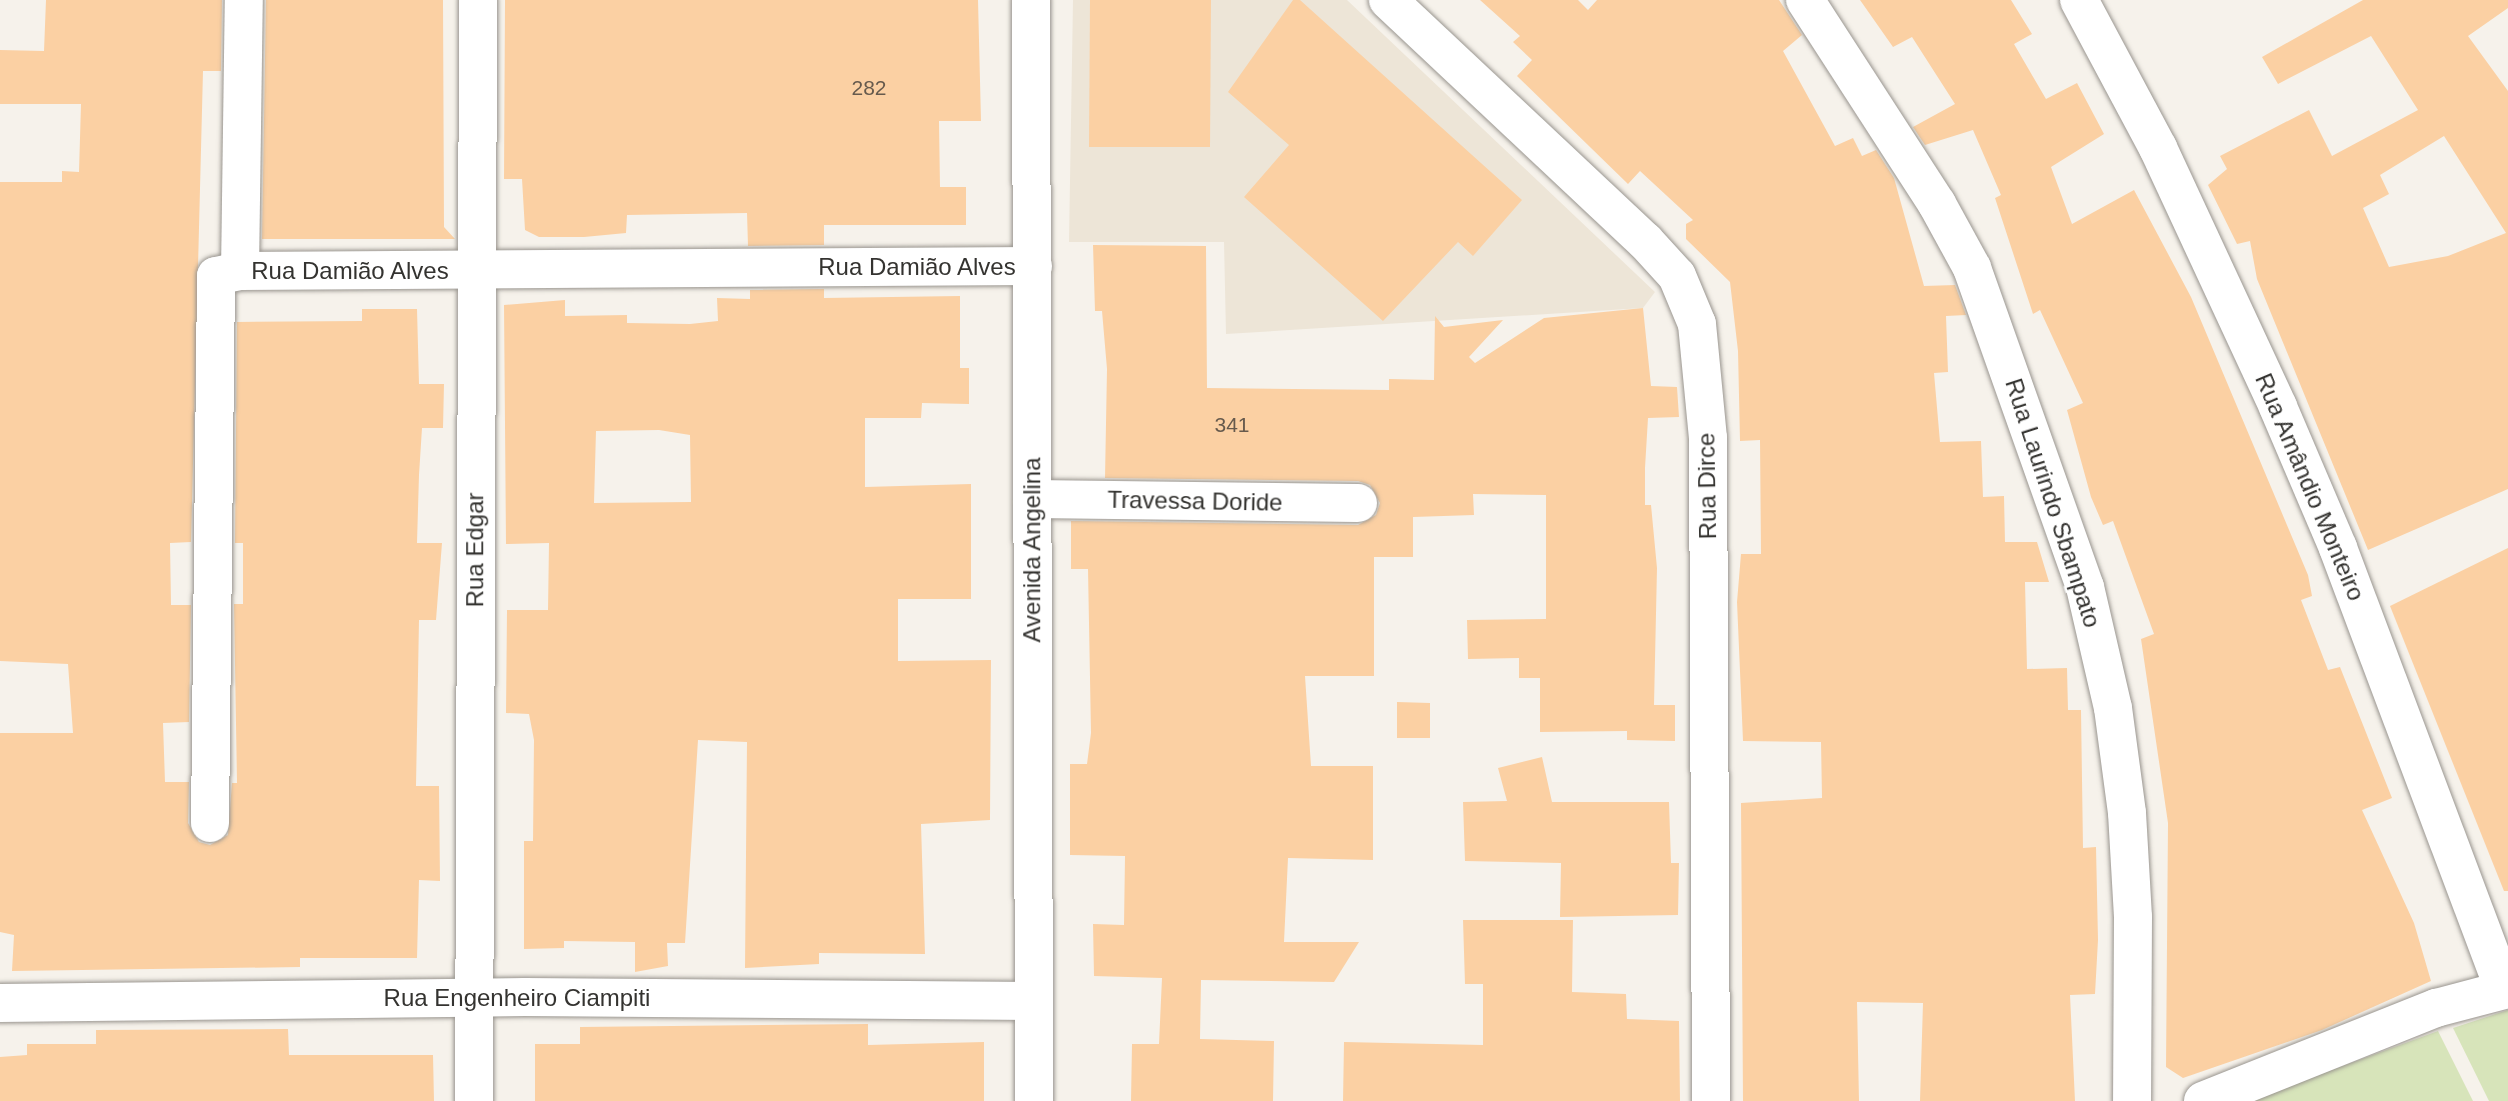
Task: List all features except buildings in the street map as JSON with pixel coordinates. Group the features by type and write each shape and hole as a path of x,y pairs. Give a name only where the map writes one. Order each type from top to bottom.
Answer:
{"street":[{"path":"240,271 244,0"},
{"name":"Rua Edgar","path":"474,1101 478,0"},
{"name":"Avenida Angelina","path":"1031,0 1034,1101"},
{"name":"Rua Dirce","path":"1388,0 1646,241 1677,275 1697,324 1708,438 1711,1101"},
{"name":"Rua Laurindo Sbampato","path":"1805,0 1937,204 1972,268 2085,587 2113,708 2127,813 2133,917 2132,1101"},
{"name":"Rua Amândio Monteiro","path":"2079,0 2158,148 2278,407 2338,548 2506,989"},
{"name":"Rua Damião Alves","path":"210,822 212,288 216,276 240,271 1033,267"},
{"name":"Travessa Doride","path":"1032,499 1358,503"},
{"path":"2203,1101 2437,1008 2506,989"},
{"name":"Rua Engenheiro Ciampiti","path":"0,1003 474,997 1034,1002"}],"shaded area":[{"path":"1073,0 1347,0 1655,292 1643,308 1226,334 1224,242 1069,242"}],"green space":[{"path":"2508,1010 2508,1101 2489,1101 2453,1028"},
{"path":"2438,1031 2473,1101 2247,1101"}]}
